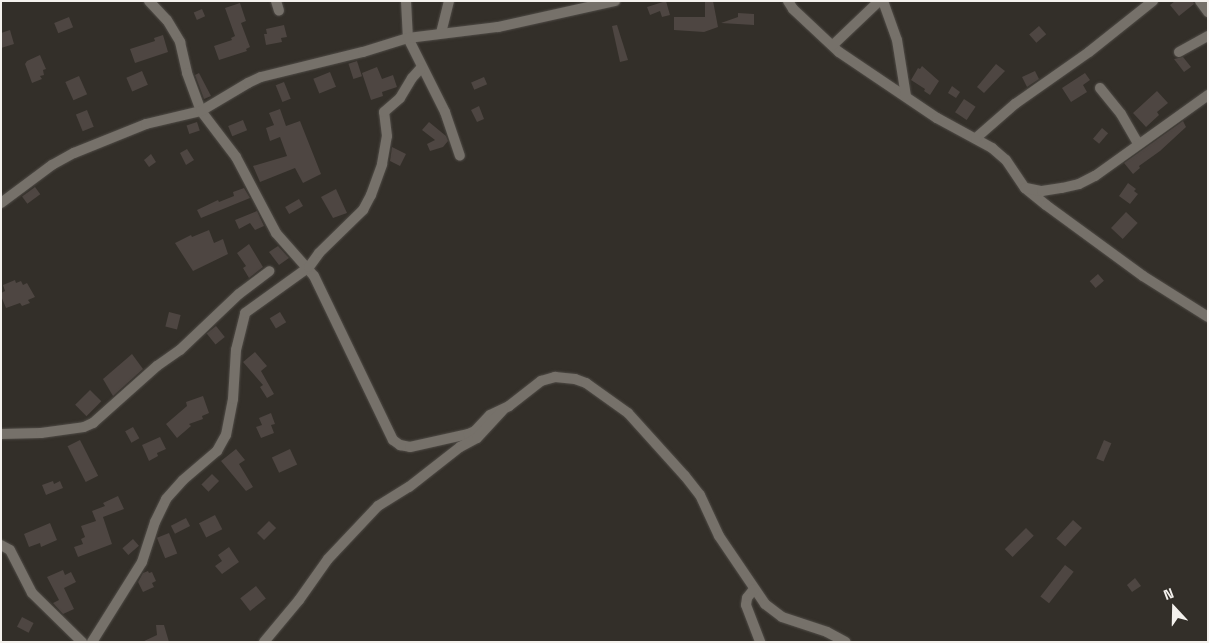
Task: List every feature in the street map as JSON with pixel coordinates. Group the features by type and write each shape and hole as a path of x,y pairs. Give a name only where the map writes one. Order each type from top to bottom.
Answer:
{"street":[{"path":"149,1 167,20 180,42 187,73 201,111 236,157 276,233 308,267 389,436 396,442 410,446 468,434 475,431 490,415 505,408"},
{"path":"406,1 408,38 421,68 445,112 460,156"},
{"path":"441,33 449,1"},
{"path":"1,203 52,165 74,153 146,124 201,111 261,77 408,38 498,26 615,1"},
{"path":"788,1 793,9 833,44 839,52 937,118 976,138 1006,160 1025,188 1143,276 1208,317"},
{"path":"833,44 881,1 897,40 906,96"},
{"path":"976,138 1022,99 1104,41 1153,1"},
{"path":"1200,1 1208,12"},
{"path":"1180,52 1208,36"},
{"path":"92,642 142,562 155,522 166,500 183,480 217,451 226,434 233,399 236,350 245,313 308,267 319,253 363,210 371,195 382,164 387,136 384,112 400,98 412,78 421,68"},
{"path":"1100,88 1121,114 1138,144"},
{"path":"1025,188 1042,191 1079,184 1095,176 1208,95"},
{"path":"1,434 41,433 84,427 92,423 157,366 180,350 234,299 269,271"},
{"path":"264,642 299,600 328,559 378,506 409,487 460,447 477,438 505,408 541,381 555,377 575,379 586,383 624,410 700,495 719,536 765,604 782,617 828,632 846,642"},
{"path":"1,545 10,550 32,593 82,642"},
{"path":"754,589 747,598 746,605 760,642"}],"building":[{"path":"666,1 670,15 662,17 660,11 650,15 647,7"},
{"path":"705,1 713,1 718,27 704,32 674,30 674,17 705,17"},
{"path":"1175,1 1193,1 1194,4 1179,16 1170,5"},
{"path":"240,3 246,21 241,23 250,47 246,49 247,51 219,60 214,46 232,40 231,38 235,36 225,8"},
{"path":"202,9 205,16 197,20 194,13"},
{"path":"738,13 754,14 754,25 721,23 738,17"},
{"path":"69,17 73,27 58,33 54,23"},
{"path":"284,25 287,37 281,38 282,42 266,45 264,34 267,34 266,29"},
{"path":"617,25 628,60 620,62 612,26"},
{"path":"1039,26 1046,34 1036,43 1029,35"},
{"path":"10,30 14,44 1,48 1,33"},
{"path":"163,35 168,52 135,63 130,49 155,41 154,38"},
{"path":"40,55 46,69 43,70 44,75 40,76 42,79 32,83 25,64 27,61"},
{"path":"1183,57 1191,67 1184,72 1174,59"},
{"path":"357,61 362,76 353,79 348,64"},
{"path":"996,64 1005,71 984,93 977,87"},
{"path":"922,66 939,81 930,95 924,91 925,89 911,80 918,68 920,69"},
{"path":"377,67 382,79 393,75 397,87 382,92 383,96 371,100 362,73"},
{"path":"142,71 148,85 132,91 126,78"},
{"path":"1035,71 1039,79 1027,87 1022,77"},
{"path":"330,72 336,87 319,94 313,79"},
{"path":"199,73 211,96 204,99 195,75"},
{"path":"1085,73 1090,80 1083,85 1087,92 1071,102 1062,88"},
{"path":"79,76 87,94 73,100 65,82"},
{"path":"484,77 487,84 474,90 471,82"},
{"path":"284,82 291,99 282,102 276,85"},
{"path":"952,86 960,92 956,98 948,93"},
{"path":"1157,91 1168,103 1157,112 1159,115 1146,127 1133,113"},
{"path":"964,99 976,107 967,120 955,112"},
{"path":"479,106 484,119 477,122 471,110"},
{"path":"280,109 286,126 300,121 321,174 303,183 295,168 260,182 253,166 287,156 280,137 270,141 266,128 274,125 269,113"},
{"path":"87,110 94,127 83,131 76,114"},
{"path":"243,120 247,130 232,136 228,126"},
{"path":"1183,121 1186,127 1160,151 1139,166 1140,168 1133,174 1124,163"},
{"path":"197,122 200,131 189,134 187,125"},
{"path":"429,122 446,136 448,141 443,147 430,151 427,144 435,140 422,130"},
{"path":"1102,128 1108,133 1099,144 1093,139"},
{"path":"392,147 406,154 400,166 390,161"},
{"path":"187,149 194,160 186,165 180,153"},
{"path":"151,154 156,162 149,167 144,160"},
{"path":"1128,183 1136,189 1134,191 1138,194 1130,204 1119,196"},
{"path":"35,187 40,194 27,204 22,196"},
{"path":"244,188 250,198 201,218 197,210 218,200 219,202 234,196 233,192"},
{"path":"336,189 347,213 333,218 321,197"},
{"path":"299,199 303,206 289,214 285,207"},
{"path":"257,211 264,226 255,230 250,223 239,229 235,220"},
{"path":"1126,212 1138,223 1123,239 1111,228"},
{"path":"209,230 214,243 223,239 228,254 193,271 175,243 191,235 192,237"},
{"path":"249,244 263,267 249,278 243,268 246,266 237,253"},
{"path":"278,246 289,258 279,265 269,252"},
{"path":"1098,274 1104,281 1096,288 1090,281"},
{"path":"15,280 16,283 21,281 23,285 27,283 35,297 28,300 30,303 22,306 20,303 6,308 1,296 1,293 5,291 3,285"},
{"path":"169,312 181,315 177,329 165,327"},
{"path":"280,312 286,322 276,328 270,318"},
{"path":"216,326 225,337 215,344 207,334"},
{"path":"255,352 267,366 261,371 274,394 267,398 260,387 263,385 243,362"},
{"path":"132,354 143,369 113,396 103,379"},
{"path":"90,390 101,401 86,416 75,405"},
{"path":"203,396 209,413 202,416 203,419 189,424 191,426 177,438 166,424 187,406 186,402"},
{"path":"271,413 275,424 271,425 274,433 261,438 256,427 262,425 259,418"},
{"path":"133,427 139,438 131,443 125,431"},
{"path":"160,437 166,449 157,453 158,456 149,461 142,445"},
{"path":"80,440 98,476 86,482 68,446"},
{"path":"1104,440 1111,443 1104,462 1096,458"},
{"path":"236,449 245,460 239,464 253,487 246,491 221,461"},
{"path":"290,449 297,464 279,473 272,457"},
{"path":"212,474 219,481 208,492 201,485"},
{"path":"53,481 54,484 60,481 63,488 46,495 42,485"},
{"path":"118,496 124,509 103,517 112,544 78,557 74,547 83,544 81,539 85,537 81,526 96,521 92,511 105,506 103,503"},
{"path":"215,515 222,529 206,537 199,523"},
{"path":"186,518 190,526 175,534 171,526"},
{"path":"1073,520 1082,528 1065,547 1056,539"},
{"path":"269,521 276,528 264,540 257,533"},
{"path":"50,523 57,540 41,547 40,543 29,547 24,534"},
{"path":"1026,528 1034,536 1013,557 1005,549"},
{"path":"169,533 177,553 165,558 157,538"},
{"path":"133,539 139,546 128,555 122,548"},
{"path":"229,547 239,562 222,574 215,566 222,561 218,555"},
{"path":"1065,565 1074,572 1049,603 1040,597"},
{"path":"63,570 65,575 71,572 76,582 64,588 74,609 63,614 53,603 59,600 47,577"},
{"path":"148,571 149,573 152,572 156,581 152,583 154,587 143,592 138,582 143,573"},
{"path":"1135,578 1141,586 1132,592 1127,585"},
{"path":"256,586 266,599 250,611 240,598"},
{"path":"22,617 34,623 29,633 17,627"},
{"path":"156,625 164,625 169,642 142,642 157,635"}]}
